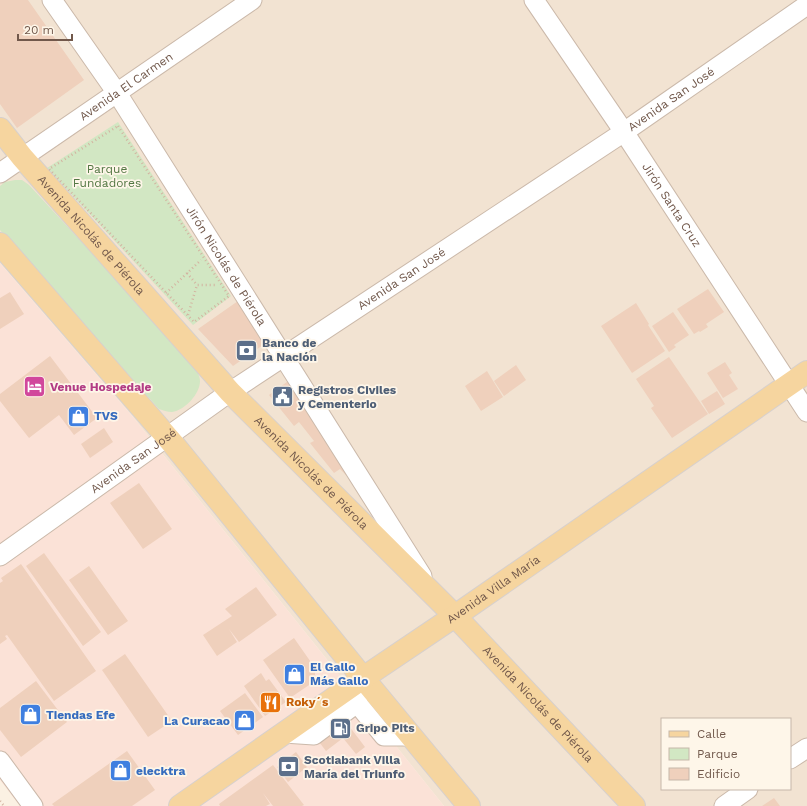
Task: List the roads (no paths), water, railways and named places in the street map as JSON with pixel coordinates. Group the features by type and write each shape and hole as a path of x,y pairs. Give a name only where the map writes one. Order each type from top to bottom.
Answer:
{"main road":[{"name":"Avenida Nicolás de Piérola","path":"0,129 22,157 230,392 455,616 634,806"},
{"path":"0,244 167,437 469,806"},
{"name":"Avenida Villa María","path":"180,806 807,372"}],"street":[{"name":"Jirón Nicolás de Piérola","path":"52,0 117,93 434,596"},
{"name":"Avenida El Carmen","path":"0,173 252,0"},
{"name":"Jirón Santa Cruz","path":"534,0 624,132 807,412"},
{"name":"Avenida San José","path":"0,556 230,392 624,132 807,5"},
{"path":"284,733 314,735 357,702 363,678"},
{"path":"357,702 384,736 411,736"},
{"path":"791,759 807,748"},
{"path":"0,761 32,806"},
{"path":"724,806 742,796"}],"place":[{"name":"Banco de la Nación","path":"246,350"},
{"name":"Venue Hospedaje","path":"34,387"},
{"name":"Registros Civiles y Cementerio","path":"283,397"},
{"name":"TVS","path":"78,416"},
{"name":"El Gallo Más Gallo","path":"294,674"},
{"name":"Roky´s","path":"270,702"},
{"name":"Tiendas Efe","path":"31,715"},
{"name":"La Curacao","path":"245,721"},
{"name":"Gripo Pits","path":"340,728"},
{"name":"Scotiabank Villa María del Triunfo","path":"289,767"},
{"name":"elecktra","path":"120,771"}],"park label":[{"name":"Parque Fundadores","path":"107,176"}]}
